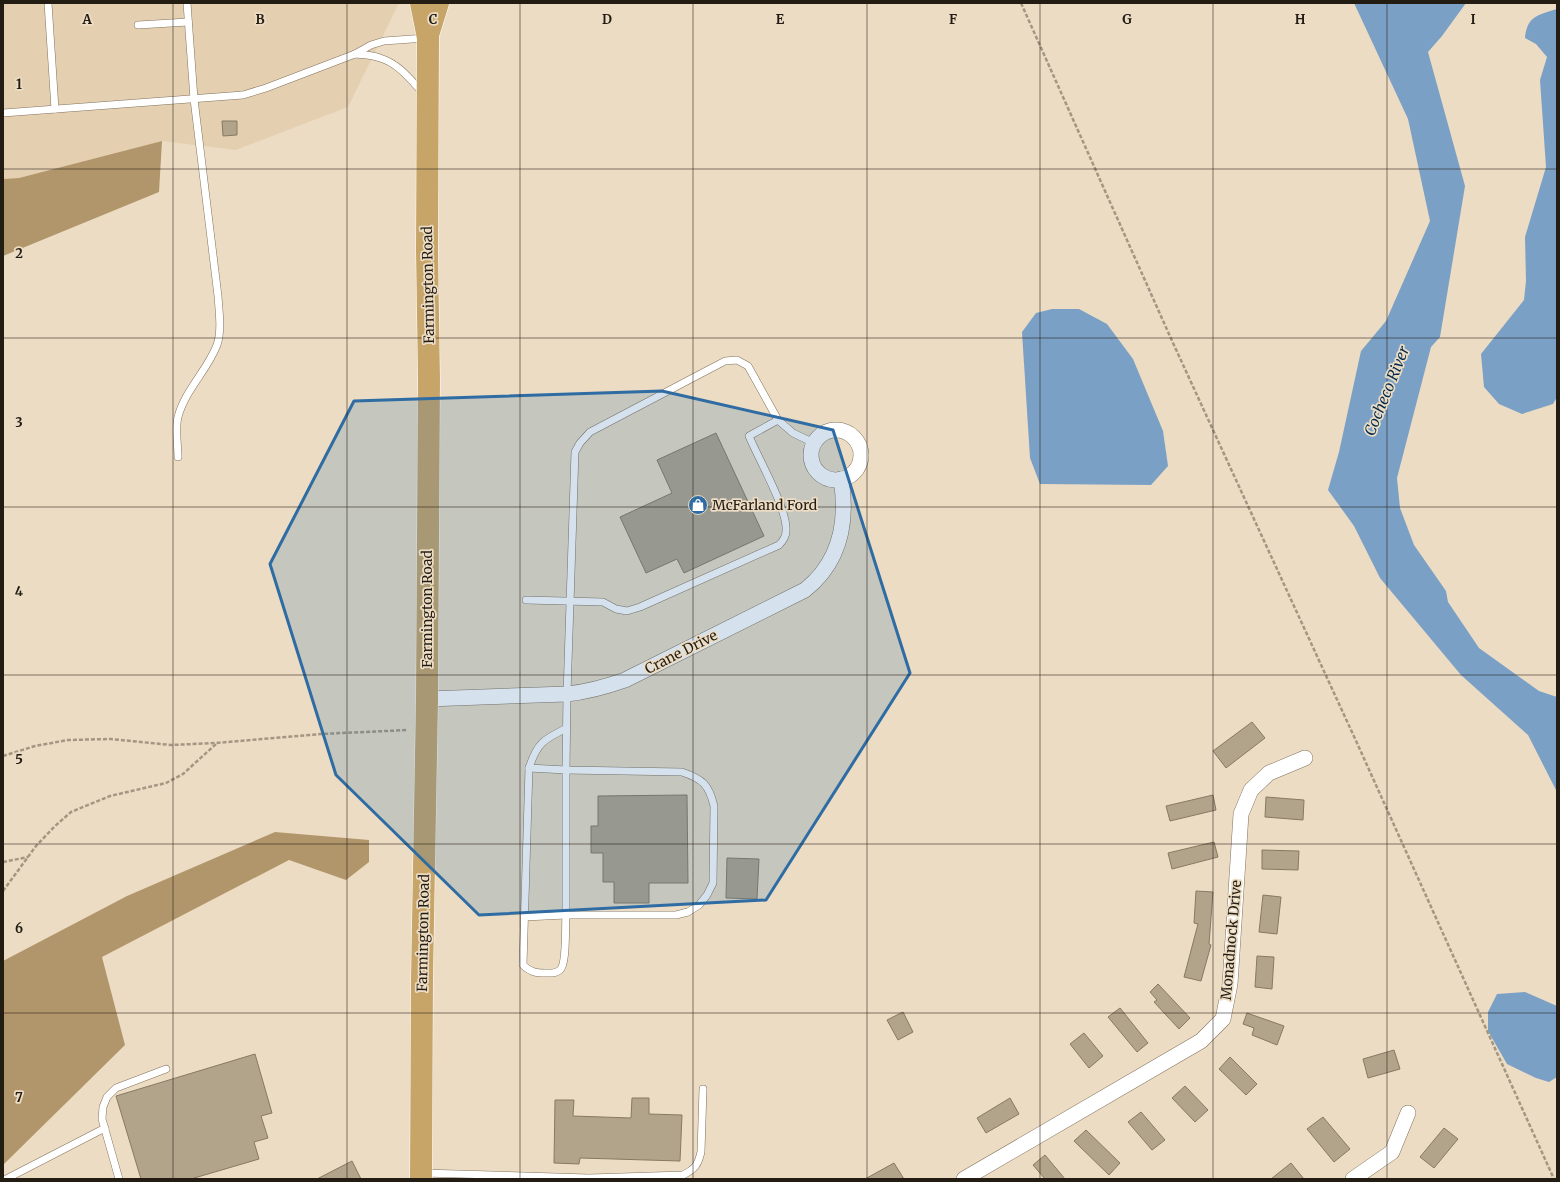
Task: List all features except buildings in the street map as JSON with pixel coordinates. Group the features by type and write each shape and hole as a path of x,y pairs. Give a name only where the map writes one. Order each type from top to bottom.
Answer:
{"highway":[{"name":"Farmington Road","path":"421,3 428,38 427,250 429,387 421,1176"},
{"name":"Farmington Road","path":"428,38 438,3"}],"street":[{"path":"830,430 838,430 852,435 857,441 861,456 859,464 849,476 842,479 826,478 819,474 814,468 811,460 811,451 814,443 822,433 830,430"},
{"name":"Crane Drive","path":"427,699 588,692 625,680 805,590 817,580 826,568 836,547 844,519 842,479"},
{"name":"Monadnock Drive","path":"964,1179 1201,1041 1223,1019 1230,984 1240,814 1251,790 1269,773 1305,758"},
{"path":"1353,1179 1392,1152 1408,1113"}],"lane":[{"path":"48,3 55,109"},
{"path":"178,457 178,418 184,401 209,363 217,343 220,321 194,99 187,3"},
{"path":"138,25 188,22"},
{"path":"3,114 242,95 256,92 355,54 371,45 384,41 428,38"},
{"path":"355,54 381,58 391,63 402,71 427,97"},
{"path":"567,728 551,735 539,745 529,768 523,965 529,971 537,973 554,974 561,970 564,962 566,915 566,770 567,728 567,694 575,452 580,443 590,432 725,361 737,360 748,366 778,420 793,433 814,443"},
{"path":"526,600 603,602 616,609 627,611 640,607 779,545 784,539 786,532 784,513 748,436 778,420"},
{"path":"525,917 566,915 676,916 699,906 713,883 714,806 711,794 705,784 696,776 682,772 529,768"},
{"path":"119,1179 102,1119 103,1107 107,1096 116,1088 166,1069"},
{"path":"421,1176 589,1178 683,1175 693,1170 699,1160 701,1152 703,1089"},
{"path":"6,1179 105,1128"}],"path":[{"path":"1021,3 1173,343 1354,736 1554,1179"},
{"path":"3,756 35,746 68,740 111,739 171,745 216,743 321,734 426,729"},
{"path":"3,891 36,846 71,812 110,796 166,783 183,774 216,743"},
{"path":"3,862 28,857"}],"highlighted area":[{"path":"662,391 833,430 910,673 766,900 479,915 336,775 270,564 354,401"}],"shaded area":[{"path":"3,3 399,3 348,107 236,150 162,141 19,178 3,179"},
{"path":"162,141 159,192 3,256 3,179 19,178"},
{"path":"275,832 369,840 369,862 346,880 289,860 102,957 125,1045 3,1165 3,961 127,896"}],"water":[{"name":"Cocheco River","path":"1354,3 1466,3 1442,36 1428,52 1465,186 1440,337 1431,347 1397,478 1400,508 1414,545 1446,591 1448,602 1479,648 1539,691 1557,697 1557,792 1528,735 1461,675 1380,578 1354,526 1328,490 1339,452 1361,351 1386,321 1430,221 1408,119"},
{"path":"1557,9 1557,397 1553,404 1522,414 1499,404 1484,387 1481,354 1524,300 1526,281 1525,237 1546,167 1540,80 1547,57 1536,44 1525,38 1528,25 1531,21 1539,15"},
{"path":"1052,309 1079,309 1107,324 1133,359 1163,431 1168,466 1151,485 1040,484 1030,458 1022,332 1036,313"},
{"path":"1525,992 1557,1006 1557,1077 1549,1082 1536,1078 1507,1064 1488,1031 1488,1012 1497,994"}],"place":[{"name":"McFarland Ford","path":"698,505"}]}
